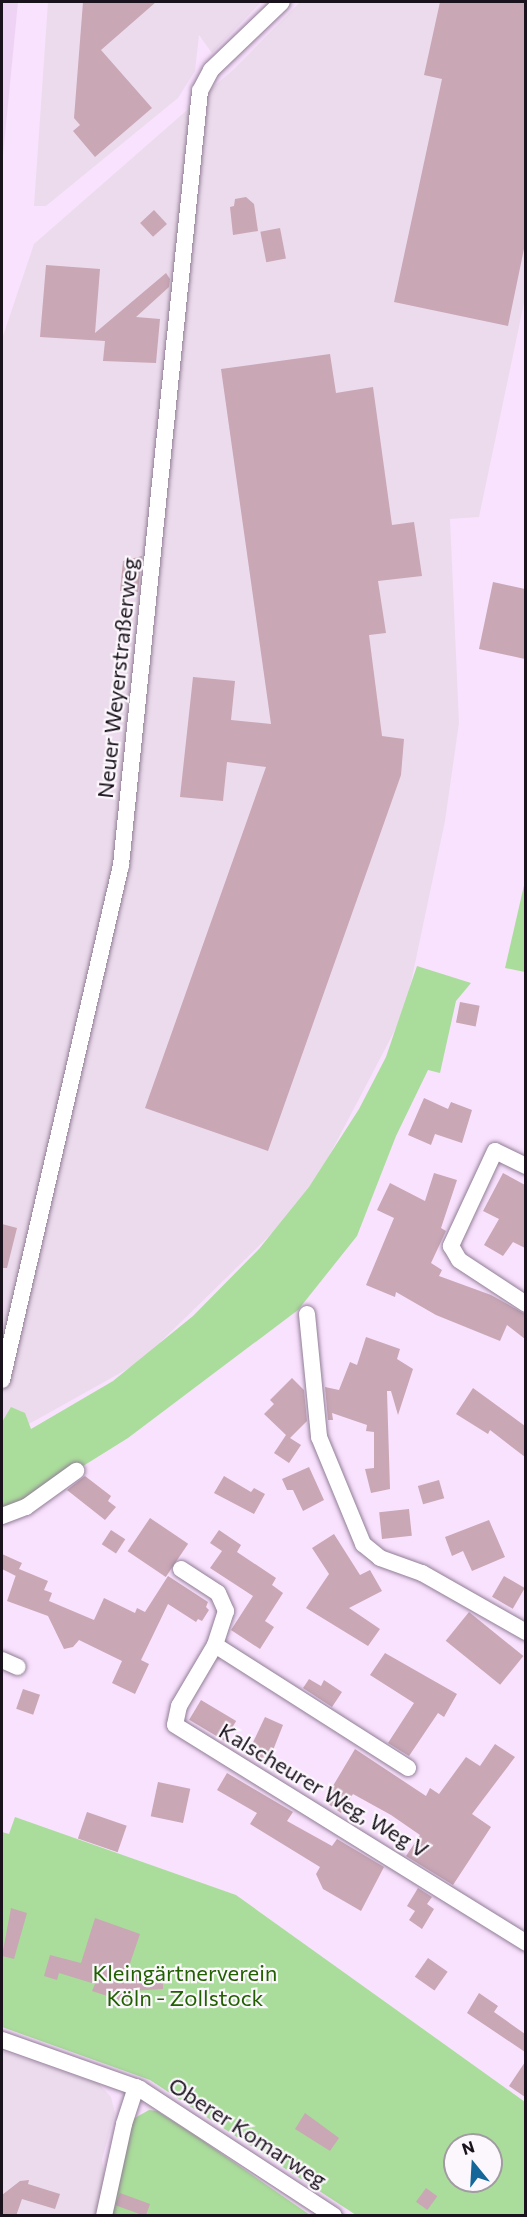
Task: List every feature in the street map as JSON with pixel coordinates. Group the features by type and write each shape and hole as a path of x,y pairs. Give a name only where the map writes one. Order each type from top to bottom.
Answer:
{"street":[{"name":"Neuer Weyerstraßerweg","path":"2,1380 121,865 200,91 211,70 282,2"},
{"path":"525,1166 495,1151 451,1246 459,1260 525,1304"},
{"path":"308,1314 319,1437 363,1544 380,1558 422,1574 525,1632"},
{"path":"2,1516 26,1507 76,1471"},
{"path":"181,1569 218,1593 226,1611 214,1645 408,1768"},
{"name":"Kalscheurer Weg, Weg V","path":"214,1645 179,1706 175,1725 525,1943"},
{"path":"2,1660 18,1666"},
{"name":"Oberer Komarweg","path":"2,2040 136,2087 170,2106 334,2216"},
{"name":"Oberer Komarweg","path":"104,2216 136,2087"}],"shaded area":[{"path":"2,2 18,2 2,166"},
{"path":"48,2 261,2 212,53 199,35 195,71 178,98 46,206 34,206"},
{"path":"300,2 525,2 525,298 479,517 450,519 459,723 445,821 405,1011 306,1200 140,1362 2,1439 2,339 34,244 234,69"},
{"path":"2,2051 99,2084 111,2097 115,2113 102,2159 105,2180 97,2215 2,2216"}],"green space":[{"path":"525,881 525,972 505,968"},
{"path":"417,966 471,983 456,1001 440,1073 428,1070 396,1136 357,1236 298,1310 128,1438 19,1506 2,1510 2,1422 11,1407 25,1413 31,1429 113,1381 193,1316 259,1249 309,1187 359,1109 386,1057"},
{"name":"Kleingärtnerverein Köln - Zollstock","path":"15,1817 236,1895 525,2102 525,2215 356,2215 150,2080 2,2027 2,1832 9,1834"},
{"path":"149,2110 157,2111 196,2136 310,2215 111,2216 133,2119"}],"building":[{"path":"83,2 156,2 101,50 152,108 95,157 73,131 80,125 74,118"},
{"path":"440,2 525,2 525,244 508,326 394,302 442,79 424,75"},
{"path":"246,197 254,204 258,231 233,235 230,207 234,206 235,199"},
{"path":"154,210 167,224 153,237 140,223"},
{"path":"280,228 286,258 266,262 260,232"},
{"path":"46,265 100,269 95,333 166,273 170,279 169,287 136,317 160,319 156,363 103,361 105,341 40,337"},
{"path":"330,354 336,393 373,387 392,525 414,522 422,576 378,581 386,633 369,635 382,736 404,739 401,775 268,1151 145,1108 266,767 227,762 223,801 180,797 193,677 235,681 231,720 271,724 221,369"},
{"path":"142,556 138,592 120,591 123,561"},
{"path":"493,582 525,589 525,659 479,649"},
{"path":"460,1002 480,1006 476,1026 456,1023"},
{"path":"424,1098 448,1109 451,1102 472,1110 462,1143 435,1134 431,1145 408,1135"},
{"path":"434,1173 457,1180 441,1228 446,1231 431,1263 442,1270 439,1276 491,1295 525,1314 525,1339 507,1325 500,1341 436,1315 396,1292 395,1297 366,1285 394,1218 377,1210 390,1183 425,1201"},
{"path":"503,1173 525,1185 525,1248 513,1242 503,1256 484,1245 499,1219 483,1211"},
{"path":"2,1224 17,1228 7,1268 2,1268"},
{"path":"366,1337 400,1349 397,1359 413,1369 398,1415 391,1391 387,1391 390,1489 371,1493 365,1469 374,1468 374,1432 366,1431 367,1425 332,1413 333,1420 328,1420 325,1387 339,1390 350,1362 357,1365"},
{"path":"292,1378 304,1390 307,1421 290,1438 301,1445 289,1463 274,1453 286,1435 264,1414 274,1404 270,1400"},
{"path":"473,1388 525,1426 525,1457 490,1430 488,1434 456,1414"},
{"path":"309,1467 324,1500 303,1511 293,1490 287,1490 282,1479"},
{"path":"85,1476 111,1496 108,1501 116,1507 105,1520 67,1490"},
{"path":"224,1476 251,1492 254,1488 265,1494 254,1514 214,1493"},
{"path":"439,1480 444,1498 423,1504 418,1486"},
{"path":"409,1509 412,1536 382,1539 379,1512"},
{"path":"150,1518 188,1544 166,1577 128,1551"},
{"path":"489,1520 505,1557 472,1571 463,1551 452,1556 445,1537"},
{"path":"111,1530 125,1539 116,1554 102,1544"},
{"path":"219,1530 241,1545 237,1552 276,1578 272,1585 283,1593 265,1621 274,1627 260,1649 231,1630 253,1596 210,1568 222,1551 210,1543"},
{"path":"334,1534 360,1575 370,1570 382,1591 349,1608 380,1629 368,1646 306,1608 329,1574 312,1548"},
{"path":"2,1554 22,1563 19,1569 48,1581 44,1590 52,1593 49,1601 94,1620 104,1598 135,1613 137,1608 145,1612 168,1576 208,1602 206,1607 209,1610 202,1621 198,1619 196,1622 168,1604 141,1660 149,1664 135,1694 112,1683 122,1661 79,1640 73,1647 64,1649 48,1616 7,1601 16,1576 2,1569"},
{"path":"504,1576 525,1588 513,1609 492,1597"},
{"path":"469,1612 523,1656 500,1685 446,1641"},
{"path":"385,1653 457,1694 444,1717 438,1713 409,1756 388,1743 414,1703 370,1675"},
{"path":"309,1679 321,1686 324,1680 342,1692 332,1707 303,1688"},
{"path":"23,1689 40,1695 33,1715 16,1709"},
{"path":"201,1700 236,1721 224,1741 189,1720"},
{"path":"265,1717 283,1725 268,1763 248,1753"},
{"path":"495,1744 515,1757 472,1814 491,1827 453,1885 406,1856 420,1835 391,1815 353,1794 341,1813 324,1801 355,1749 426,1796 430,1788 439,1794 466,1757 480,1766"},
{"path":"227,1773 293,1812 287,1821 332,1846 337,1839 384,1867 361,1911 323,1889 316,1874 320,1867 250,1824 257,1813 217,1790"},
{"path":"158,1782 190,1789 183,1823 151,1816"},
{"path":"87,1812 127,1826 118,1852 78,1838"},
{"path":"418,1888 432,1897 427,1904 434,1909 422,1929 409,1920 415,1911 407,1906"},
{"path":"11,1908 27,1913 14,1959 2,1956"},
{"path":"95,1918 140,1934 126,1975 163,1974 163,1989 130,1991 126,2002 92,1991 95,1984 59,1973 57,1980 44,1976 50,1955 81,1963"},
{"path":"428,1958 448,1972 434,1991 415,1977"},
{"path":"479,1993 498,2006 494,2012 525,2034 525,2052 467,2013"},
{"path":"525,2062 525,2097 509,2086"},
{"path":"305,2113 339,2138 330,2151 295,2129"},
{"path":"29,2180 28,2184 60,2194 55,2209 22,2199 16,2216 2,2216 2,2195 20,2181"},
{"path":"426,2188 437,2196 427,2210 416,2202"},
{"path":"120,2193 150,2204 146,2216 116,2205"}]}
